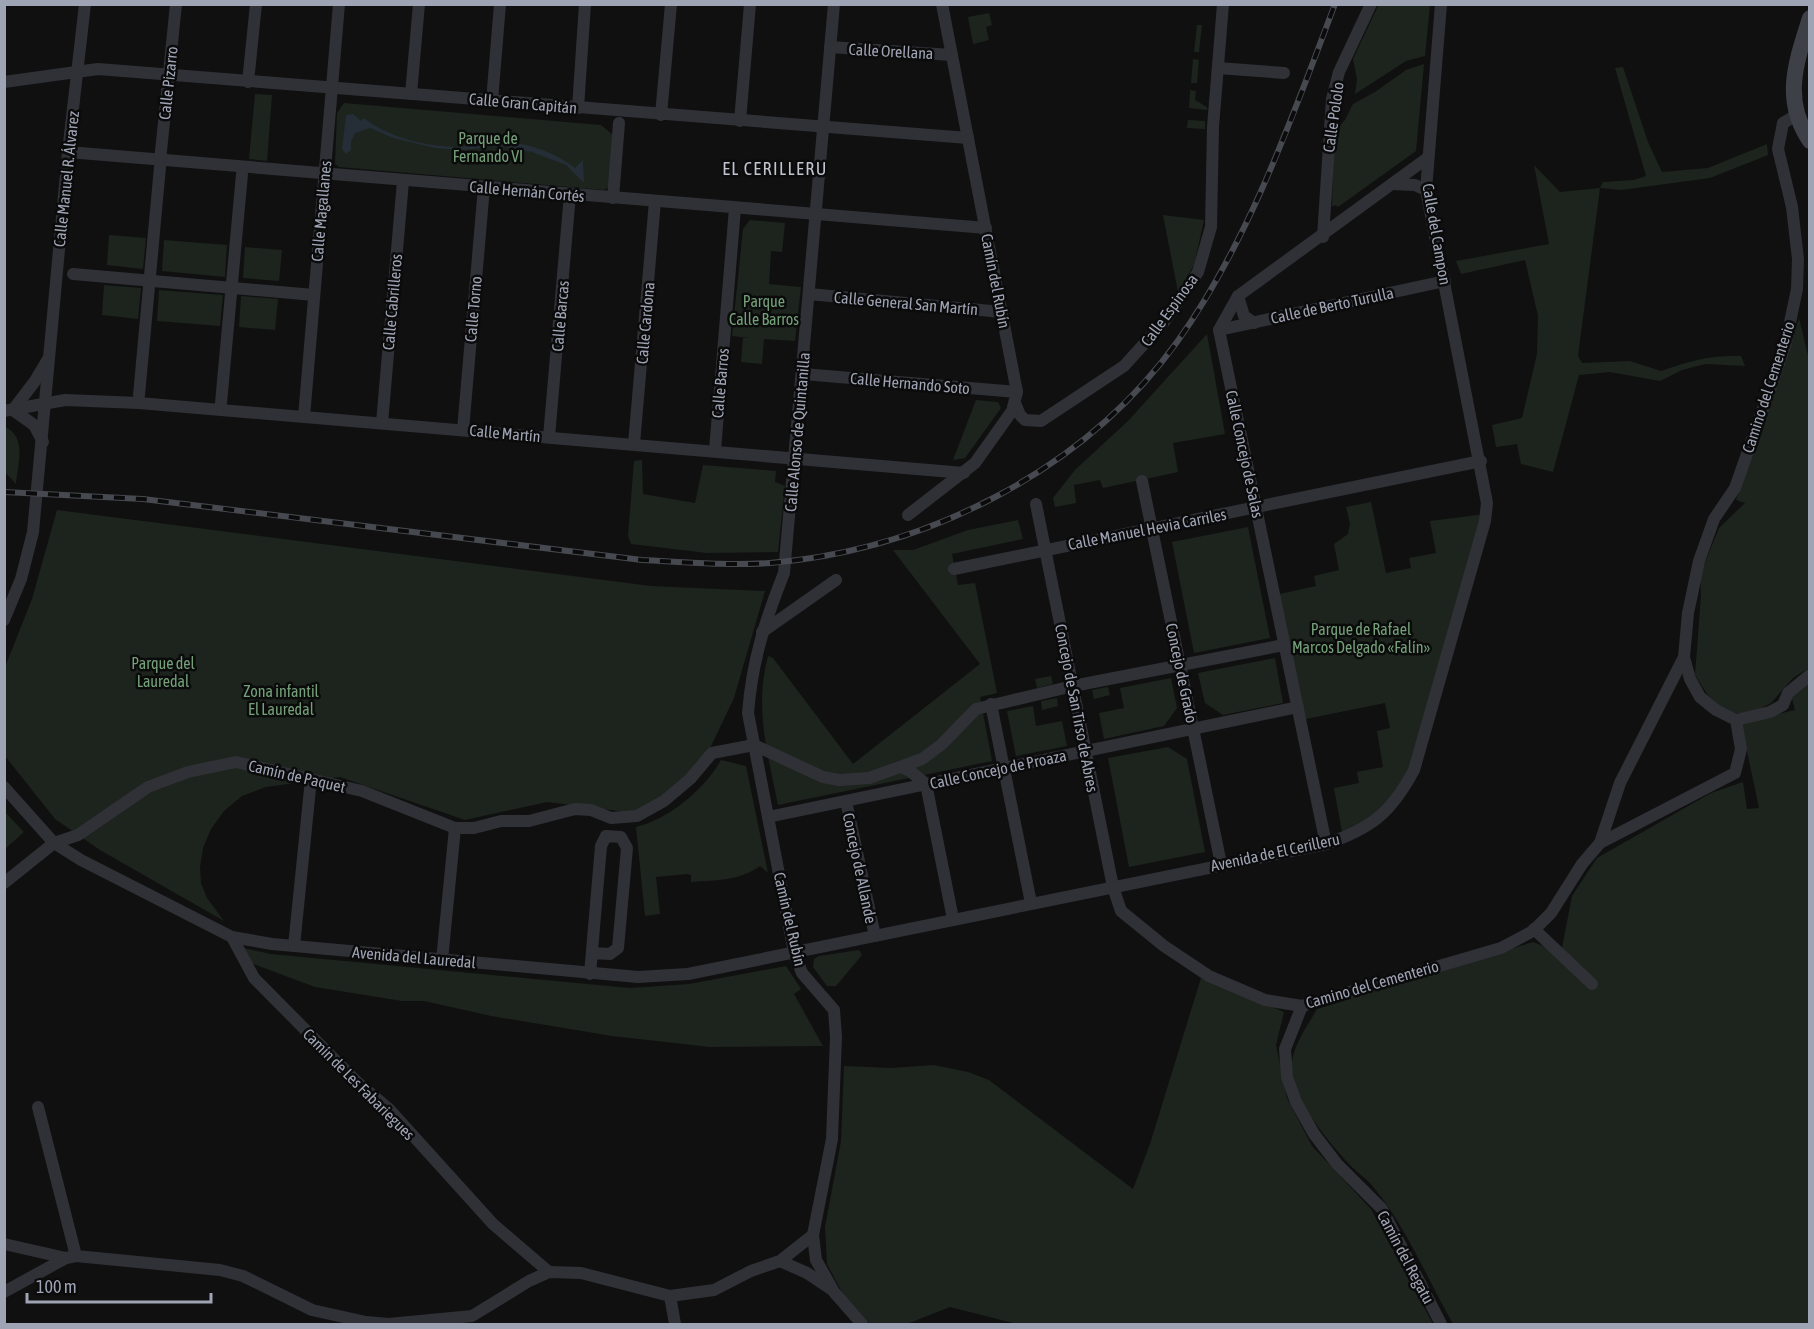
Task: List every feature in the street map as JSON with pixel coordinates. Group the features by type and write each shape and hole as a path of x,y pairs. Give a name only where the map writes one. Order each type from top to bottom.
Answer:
{"street":[{"name":"Calle Manuel R. Álvarez","path":"4,620 21,579 33,532 68,152 85,4"},
{"name":"Calle Pizarro","path":"139,395 176,4"},
{"path":"249,82 255,4"},
{"name":"Calle Magallanes","path":"304,417 339,4"},
{"path":"411,94 419,4"},
{"path":"492,101 500,4"},
{"path":"578,108 585,4"},
{"path":"661,115 671,4"},
{"path":"740,121 750,4"},
{"name":"Calle Alonso de Quintanilla","path":"784,573 834,4"},
{"name":"Camín del Rubín","path":"942,4 1002,312 1016,398"},
{"name":"Calle Espinosa","path":"1016,398 1020,416 1025,420 1041,421 1124,366 1158,330 1181,299 1206,251 1211,227 1223,4"},
{"name":"Calle Pololo","path":"1323,237 1332,99 1340,72 1371,4"},
{"name":"Calle del Campon","path":"1441,4 1426,159 1426,190 1481,462"},
{"path":"1809,18 1792,101 1795,116 1809,141"},
{"name":"Calle Orellana","path":"830,47 952,55"},
{"path":"1218,68 1284,73"},
{"name":"Calle Gran Capitán","path":"4,82 98,69 968,138"},
{"name":"Camino del Cementerio","path":"1121,911 1164,946 1209,976 1265,1000 1302,1006 1501,948 1534,929 1551,913 1582,864 1600,843 1735,773 1741,749 1736,720 1716,710 1700,697 1690,678 1684,657 1688,613 1699,561 1714,519 1735,488 1785,346 1797,289 1798,259 1792,207 1778,149 1784,123 1795,116"},
{"path":"613,198 619,123"},
{"name":"Calle Hernán Cortés","path":"68,152 160,164 325,174 986,228"},
{"path":"1220,330 1238,296 1323,237 1426,159"},
{"path":"221,403 242,174"},
{"name":"Calle Cabrilleros","path":"382,423 403,181"},
{"path":"1392,184 1416,185 1426,190"},
{"name":"Calle Torno","path":"463,430 484,187"},
{"name":"Calle Barcas","path":"549,437 570,194"},
{"name":"Calle Cardona","path":"634,444 655,201"},
{"name":"Calle Barros","path":"715,450 735,208"},
{"path":"73,274 314,295"},
{"name":"Calle de Berto Turulla","path":"1220,330 1445,281"},
{"name":"Calle General San Martín","path":"809,294 1002,312"},
{"path":"1238,296 1244,316 1254,323"},
{"name":"Calle Concejo de Salas","path":"1220,330 1326,844"},
{"name":"Calle Manuel R. Álvarez","path":"9,411 35,381 50,355"},
{"name":"Calle Hernando Soto","path":"803,374 1016,398"},
{"path":"908,515 975,463 1016,398"},
{"name":"Calle Martín","path":"9,411 65,400 139,403 715,450 964,473"},
{"path":"9,411 34,425 43,442"},
{"name":"Calle Manuel Hevia Carriles","path":"954,569 1481,462"},
{"name":"Avenida de El Cerilleru","path":"794,952 1326,844 1357,833 1382,817 1401,794 1414,770 1485,521 1487,503 1481,462"},
{"name":"Concejo de Grado","path":"1142,481 1221,864"},
{"name":"Concejo de San Tirso de Abres","path":"1036,504 1113,887 1121,911"},
{"name":"Camín del Rubín","path":"784,573 761,633 751,676 748,713 794,952 802,973 834,1010 836,1037 832,1139 813,1235 816,1260 834,1292 862,1324"},
{"path":"761,633 836,580"},
{"path":"754,745 810,772 839,780 869,777 922,759 941,745 976,709 991,704 1284,645"},
{"name":"Camino del Cementerio","path":"1600,843 1620,783 1684,657"},
{"path":"1736,720 1770,712 1783,705 1788,693 1809,675"},
{"path":"991,704 1031,903"},
{"name":"Calle Concejo de Proaza","path":"768,817 1193,729 1299,713"},
{"name":"Camín de Paquet","path":"4,883 54,843 78,835 148,787 188,772 236,762 381,796 455,828 474,828 501,821 529,821 575,809 591,810 612,818 637,816 664,801 690,779 712,753 754,745"},
{"path":"901,767 926,784 953,919"},
{"path":"294,946 311,779"},
{"name":"Concejo de Allande","path":"839,780 875,936"},
{"path":"4,787 54,843"},
{"path":"610,836 612,818"},
{"path":"442,960 455,828"},
{"path":"590,974 601,846 606,836 621,837 627,848 618,948 610,954 592,953"},
{"name":"Avenida del Lauredal","path":"54,843 232,937 294,946 638,977 688,974 794,952"},
{"path":"1534,929 1592,984"},
{"name":"Camín de Les Fabariegues","path":"232,937 254,978 356,1081 388,1108 493,1224 549,1272"},
{"name":"Camín del Regatu","path":"1302,1006 1285,1049 1287,1077 1296,1102 1314,1134 1336,1164 1382,1209 1441,1324"},
{"path":"38,1107 71,1257"},
{"path":"461,1324 529,1281 549,1272 581,1273 670,1296 714,1290 751,1271 780,1261 813,1235"},
{"path":"4,1244 71,1257 219,1270 243,1276 312,1310 365,1323 388,1324 472,1316"},
{"path":"4,1292 71,1257"},
{"path":"780,1261 807,1273 834,1292"},
{"path":"670,1296 675,1324"}],"green space":[{"path":"1379,4 1430,5 1425,56 1406,61 1355,94 1357,79 1353,59"},
{"path":"989,13 992,25 986,27 989,40 973,44 968,17"},
{"path":"1197,25 1202,25 1199,52 1194,52"},
{"path":"1193,59 1199,60 1197,83 1191,83"},
{"path":"1424,64 1416,151 1338,207 1335,205 1332,207 1334,132 1345,120 1353,104 1406,70"},
{"path":"1623,67 1648,142 1662,172 1708,168 1767,144 1768,155 1710,178 1621,190 1600,188 1603,182 1634,180 1646,176 1615,68"},
{"path":"1190,90 1196,91 1195,100 1207,107 1207,110 1189,108"},
{"path":"255,94 272,95 267,161 249,159"},
{"name":"Parque de Fernando VI","path":"344,103 601,125 613,135 609,187 604,190 339,167 335,164 337,113"},
{"path":"1188,120 1205,121 1205,129 1187,128"},
{"path":"1534,165 1560,192 1600,188 1578,356 1582,363 1630,361 1661,371 1700,359 1741,356 1745,366 1705,364 1682,370 1660,381 1610,372 1579,375 1553,472 1521,464 1517,444 1496,447 1492,425 1522,418 1537,354 1538,316 1525,260 1461,274 1456,261 1549,244"},
{"path":"1163,215 1204,220 1194,265 1178,292"},
{"name":"Parque Calle Barros","path":"750,220 785,223 782,252 771,251 769,284 801,287 795,341 764,339 762,364 741,362 743,338 750,338 732,336 743,229"},
{"path":"109,235 146,238 143,269 107,265"},
{"path":"164,240 227,245 225,277 162,271"},
{"path":"245,247 282,250 279,281 243,278"},
{"path":"104,285 141,288 138,319 102,315"},
{"path":"159,290 223,295 220,326 157,321"},
{"path":"241,296 278,299 275,330 239,327"},
{"path":"1799,318 1810,364 1809,668 1793,678 1771,703 1752,713 1736,713 1724,710 1707,694 1695,675 1701,595 1700,575 1719,528 1745,503 1736,500"},
{"path":"1207,334 1225,434 1173,443 1178,472 1103,488 1100,480 1074,485 1076,503 1055,507 1053,498 1075,470 1128,421"},
{"path":"976,400 998,402 1001,408 965,458 953,460"},
{"path":"5,427 12,431 19,444 16,484 5,472"},
{"path":"642,460 643,494 695,503 703,465 776,471 775,482 785,486 778,552 707,553 631,544 628,536 634,461"},
{"name":"Parque de Rafael Marcos Delgado «Falín»","path":"1371,502 1386,573 1411,568 1409,558 1436,553 1430,521 1486,514 1401,794 1343,838 1334,788 1359,783 1357,772 1383,767 1377,731 1390,728 1385,703 1301,720 1275,595 1316,586 1314,576 1339,570 1334,544 1348,534 1350,523 1346,507"},
{"name":"Parque del Lauredal","path":"57,510 651,586 765,591 734,698 702,765 642,814 547,802 465,820 340,777 266,787 242,796 224,811 211,829 203,848 200,867 201,883 207,898 224,921 100,850 55,819 5,756 5,667 32,599"},
{"path":"1018,520 1023,539 952,554 958,585 975,583 997,693 980,697 992,761 778,805 762,712 764,675 768,656 773,658 853,764 980,664 893,550 913,550 968,530"},
{"path":"1248,527 1270,638 1194,653 1172,542"},
{"path":"1275,658 1283,703 1223,715 1205,703 1198,673"},
{"path":"1051,676 1053,684 1037,688 1035,679"},
{"path":"1171,678 1177,708 1164,726 1104,739 1099,713 1124,708 1120,688"},
{"path":"1809,681 1809,1324 1453,1324 1387,1204 1331,1143 1303,1103 1292,1075 1295,1048 1302,1035 1317,1009 1533,942 1561,953 1572,896 1597,858 1711,793 1743,782 1747,809 1759,808 1741,723 1795,710 1791,695"},
{"path":"1108,687 1110,695 1094,699 1092,690"},
{"path":"1057,698 1058,706 1042,710 1041,701"},
{"path":"1033,706 1036,726 1062,721 1067,746 1016,756 1007,711"},
{"path":"1168,747 1187,759 1205,852 1129,867 1108,758"},
{"path":"721,760 746,766 768,873 760,866 744,875 719,880 691,882 691,875 687,874 656,877 660,914 645,916 636,827 661,817 684,802 705,782"},
{"path":"4,811 24,832 5,849 4,849"},
{"path":"239,947 271,954 630,988 689,984 786,966 801,989 794,994 823,1046 710,1047 612,1036 491,1016 424,1001 402,1001 315,987 248,962"},
{"path":"859,950 862,955 836,986 827,986 813,967 814,959 819,956"},
{"path":"1201,978 1284,1012 1276,1045 1287,1098 1312,1146 1371,1209 1433,1324 1017,1324 950,1307 907,1324 870,1324 843,1294 827,1264 825,1227 841,1141 844,1066 891,1068 934,1065 968,1072 989,1080 1133,1189 1150,1144"}],"shaded area":[{"path":"353,114 361,121 364,118 385,131 422,143 460,147 495,141 519,143 544,150 575,168 583,160 584,183 566,165 532,152 501,146 461,150 435,148 393,138 370,128 355,133 351,142 351,150 346,154 342,149 346,115"}],"railway":[{"path":"4,492 143,499 642,560 722,564 770,563 828,555 886,541 943,521 997,496 1048,465 1096,429 1139,388 1177,342 1226,263 1247,222 1285,135 1335,4"}],"district":[{"name":"EL CERILLERU","path":"775,169"}],"park label":[{"name":"Zona infantil El Lauredal","path":"281,700"}]}
